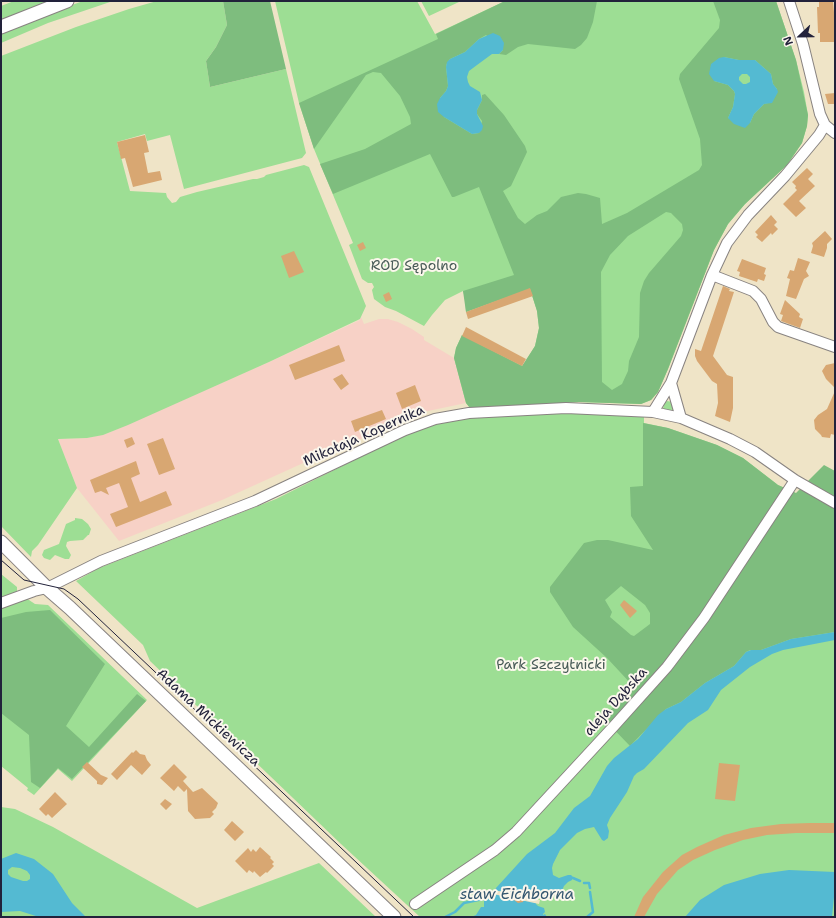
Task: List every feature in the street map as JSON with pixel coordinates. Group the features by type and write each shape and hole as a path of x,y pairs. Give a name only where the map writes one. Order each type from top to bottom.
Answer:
{"main road":[{"path":"1,27 67,1"},
{"name":"Adama Mickiewicza","path":"1,542 47,588 70,608 394,917"}],"street":[{"path":"789,1 803,44 819,110 825,124 835,133"},
{"path":"653,412 671,383 723,250 740,224 785,176 819,135 825,124"},
{"path":"712,275 753,291 761,299 773,322 778,327 835,347"},
{"path":"671,383 681,418"},
{"name":"Mikołaja Kopernika","path":"1,603 47,588 101,561 268,495 396,434 435,419 470,413 566,408 653,412 681,418 730,439 755,452 795,480 835,503"},
{"name":"aleja Dąbska","path":"415,904 495,850 516,832 667,667 704,618 795,480"}],"shaded area":[{"path":"361,317 364,324 379,319 388,319 398,322 412,329 424,337 424,340 454,358 466,403 428,411 376,431 325,457 323,454 222,500 119,541 77,488 58,439 87,438 108,433 269,362 360,320"}],"green space":[{"path":"14,1 51,1 1,20 1,6"},
{"path":"83,1 113,1 48,23 1,43 1,33 23,23"},
{"path":"157,1 223,1 227,25 216,47 206,61 210,87 286,69 306,153 302,158 184,189 170,135 147,141 145,134 117,142 130,191 166,193 167,197 172,203 176,202 180,197 197,192 257,179 266,175 304,165 309,167 366,306 360,319 269,362 128,425 103,435 87,438 58,439 77,488 38,545 32,551 31,557 1,526 1,56 76,27"},
{"path":"223,1 270,1 286,69 210,87 206,61 216,47 227,25"},
{"name":"ROD Sępolno","path":"275,1 417,1 435,34 505,1 776,1 796,60 804,92 808,115 807,126 802,143 787,165 745,204 728,224 714,250 658,392 651,400 641,404 579,402 470,408 466,403 454,358 456,348 462,335 523,366 535,346 539,328 537,311 530,289 466,312 463,291 445,300 424,326 396,311 385,307 374,299 372,290 374,287 372,283 368,283 362,279 349,245 353,243 314,149 299,103"},
{"path":"421,1 459,1 459,2 429,16"},
{"path":"505,1 597,1 593,22 587,38 575,49 528,44 518,47 506,55 499,54 503,50 486,35 479,39 465,52 450,59 447,63 448,86 440,98 444,117 472,134 479,133 482,121 477,114 477,110 482,100 482,95 485,94 504,115 525,146 527,152 511,186 503,191 518,218 525,224 537,215 547,211 561,197 578,193 600,198 602,224 627,213 699,170 702,165 700,139 679,79 680,74 719,28 720,20 713,1 776,1 796,60 808,115 807,126 802,143 787,165 745,204 728,224 714,250 658,392 651,400 641,404 579,402 470,408 466,403 454,358 456,348 462,335 522,366 535,346 539,328 537,311 530,289 466,312 463,291 514,275 479,187 452,197 430,154 333,194 320,164 365,149 411,124 410,117 400,96 381,73 373,72 366,75 314,149 299,103 438,39 436,34","holes":["724,57 739,60 755,60 771,74 773,84 777,89 768,103 764,104 754,114 750,123 728,118 733,107 734,91 728,85 714,81","666,212 671,213 682,224 683,230 681,236 649,273 644,281 640,293 639,337 629,361 628,371 622,384 612,390 602,382 601,272 610,255 628,236"]},
{"path":"667,401 673,402 674,409 672,411 663,409 664,403"},
{"name":"Park Szczytnicki","path":"545,413 644,415 644,423 668,428 717,445 743,458 778,485 835,511 835,917 420,917 341,844 150,661 143,645 76,581 99,568 276,499 404,435 439,422 482,415"},
{"path":"643,423 668,428 717,445 743,458 778,485 796,493 824,465 835,471 835,632 791,639 761,650 750,650 746,652 734,666 705,683 681,702 666,709 630,746 603,718 633,686 607,658 573,627 550,592 550,587 584,543 597,540 608,540 653,550 631,516 630,487 643,486","holes":["621,586 645,605 650,613 650,624 634,636 610,617 612,612 605,600"]},
{"path":"75,518 82,519 88,524 91,529 89,535 83,540 67,542 66,546 71,555 69,559 55,555 50,560 44,558 42,555 44,550 59,544 66,524 75,520"},
{"path":"1,574 17,587 17,592 35,604 48,605 147,700 72,781 58,769 34,795 27,790 28,788 1,766"},
{"path":"50,610 105,664 66,726 89,747 137,694 146,701 72,779 58,768 40,788 31,782 29,735 1,713 1,618 26,612"},
{"path":"1,807 15,809 53,827 197,908 319,863 376,917 1,917"}],"water":[{"path":"493,33 500,36 504,43 503,50 499,54 492,54 469,71 467,77 470,86 480,92 482,100 477,110 477,114 483,126 482,130 479,133 472,134 438,112 437,104 448,86 446,67 447,62 465,52 479,39"},
{"path":"724,57 739,60 755,60 771,74 773,84 777,89 778,92 772,103 764,104 754,114 750,123 745,128 734,124 728,118 733,107 734,91 728,85 714,81 709,74 711,64 719,58","holes":["742,74 747,74 750,77 750,82 743,84 739,80 739,77"]},
{"name":"staw Eichborna","path":"835,632 835,640 783,650 772,654 750,667 721,690 708,710 688,723 644,769 637,773 634,776 627,792 610,818 607,825 609,831 608,838 604,841 602,840 594,827 585,829 577,833 560,850 553,864 553,875 559,878 568,875 573,877 572,880 564,886 561,893 546,898 540,897 537,899 536,904 544,908 545,912 543,915 545,914 547,917 471,917 476,915 481,907 484,907 484,897 486,895 494,895 496,888 527,854 555,833 574,808 590,796 607,766 614,758 638,739 658,715 666,709 681,702 705,683 734,666 746,652 751,650 761,650 791,639"},
{"path":"16,853 34,859 53,874 72,903 86,917 39,917 20,911 1,912 1,859","holes":["12,867 27,871 30,875 30,879 23,881 11,877 8,874 8,870"]},
{"path":"789,870 835,872 832,917 685,917 700,900 724,885 760,874"}],"pier":[{"path":"494,890 540,900 539,904 493,894"}],"building":[{"path":"819,1 833,1 835,12 835,42 820,42 820,33 818,33 817,7 819,7"},
{"path":"835,93 835,104 828,104 825,94"},
{"path":"145,135 149,152 144,153 148,173 160,171 162,180 133,187 125,158 121,159 117,142"},
{"path":"807,168 813,174 808,179 815,186 799,201 806,208 796,217 783,204 797,190 795,188 796,186 792,182"},
{"path":"771,215 777,222 774,225 778,229 772,235 771,233 762,242 756,237 758,235 755,232"},
{"path":"825,231 832,239 827,244 824,257 811,253 813,246 812,243"},
{"path":"363,242 366,248 360,251 357,245"},
{"path":"294,251 304,272 289,278 281,256"},
{"path":"798,258 810,262 806,271 809,276 804,279 796,299 786,296 790,279 787,278 790,270 794,271"},
{"path":"742,259 766,268 764,281 758,279 757,282 739,276 740,272 737,271"},
{"path":"723,286 730,289 729,291 734,292 713,356 727,375 733,377 733,408 730,422 715,416 718,403 717,384 712,381 695,356 695,349 701,351"},
{"path":"530,288 533,296 468,319 466,312"},
{"path":"389,292 392,299 386,302 383,295"},
{"path":"785,300 800,314 799,317 803,319 800,328 781,321 783,315 780,314"},
{"path":"466,327 526,359 522,366 462,336"},
{"path":"339,345 345,361 295,380 289,365"},
{"path":"835,363 835,388 826,379 822,371 826,365"},
{"path":"342,374 349,384 341,390 333,379"},
{"path":"415,385 421,401 402,409 396,393"},
{"path":"835,391 835,435 831,434 830,438 822,437 815,429 814,420 818,415 827,409"},
{"path":"382,410 386,419 355,432 351,421"},
{"path":"132,437 135,444 127,448 124,440"},
{"path":"163,438 175,469 159,475 147,444"},
{"path":"136,461 140,474 131,478 140,502 166,491 172,505 116,527 110,514 128,507 119,483 106,488 109,495 101,491 95,493 90,480"},
{"path":"624,600 637,611 630,618 620,605"},
{"path":"136,750 140,754 145,755 151,765 142,775 131,765 117,780 111,774 132,752 133,753"},
{"path":"87,762 101,775 108,778 102,785 97,784 97,781 82,767"},
{"path":"719,763 740,765 735,801 715,799"},
{"path":"174,764 187,777 183,781 193,792 202,788 218,803 212,812 214,814 210,818 195,819 188,811 187,789 184,792 178,786 174,791 160,778"},
{"path":"55,792 67,804 52,818 48,814 46,816 39,809"},
{"path":"165,799 172,804 166,810 160,804"},
{"path":"232,821 244,832 235,841 224,830"},
{"path":"835,823 835,833 767,835 743,840 715,850 693,860 678,870 657,894 644,917 634,917 643,897 663,872 682,855 724,835 751,828 781,824"},
{"path":"260,847 271,857 270,858 274,862 272,864 274,866 260,877 254,871 253,873 249,870 247,873 235,861 248,848 251,852 253,849 256,852"},
{"path":"521,892 525,895 523,902 518,903 514,900 516,893"}],"waterway":[{"path":"573,878 580,881"},
{"path":"584,883 589,883 590,888"},
{"path":"587,917 593,912 590,892"},
{"path":"445,917 455,912 464,903 483,899"}],"tram line":[{"path":"1,560 24,580 64,589 78,599 414,917"}]}
